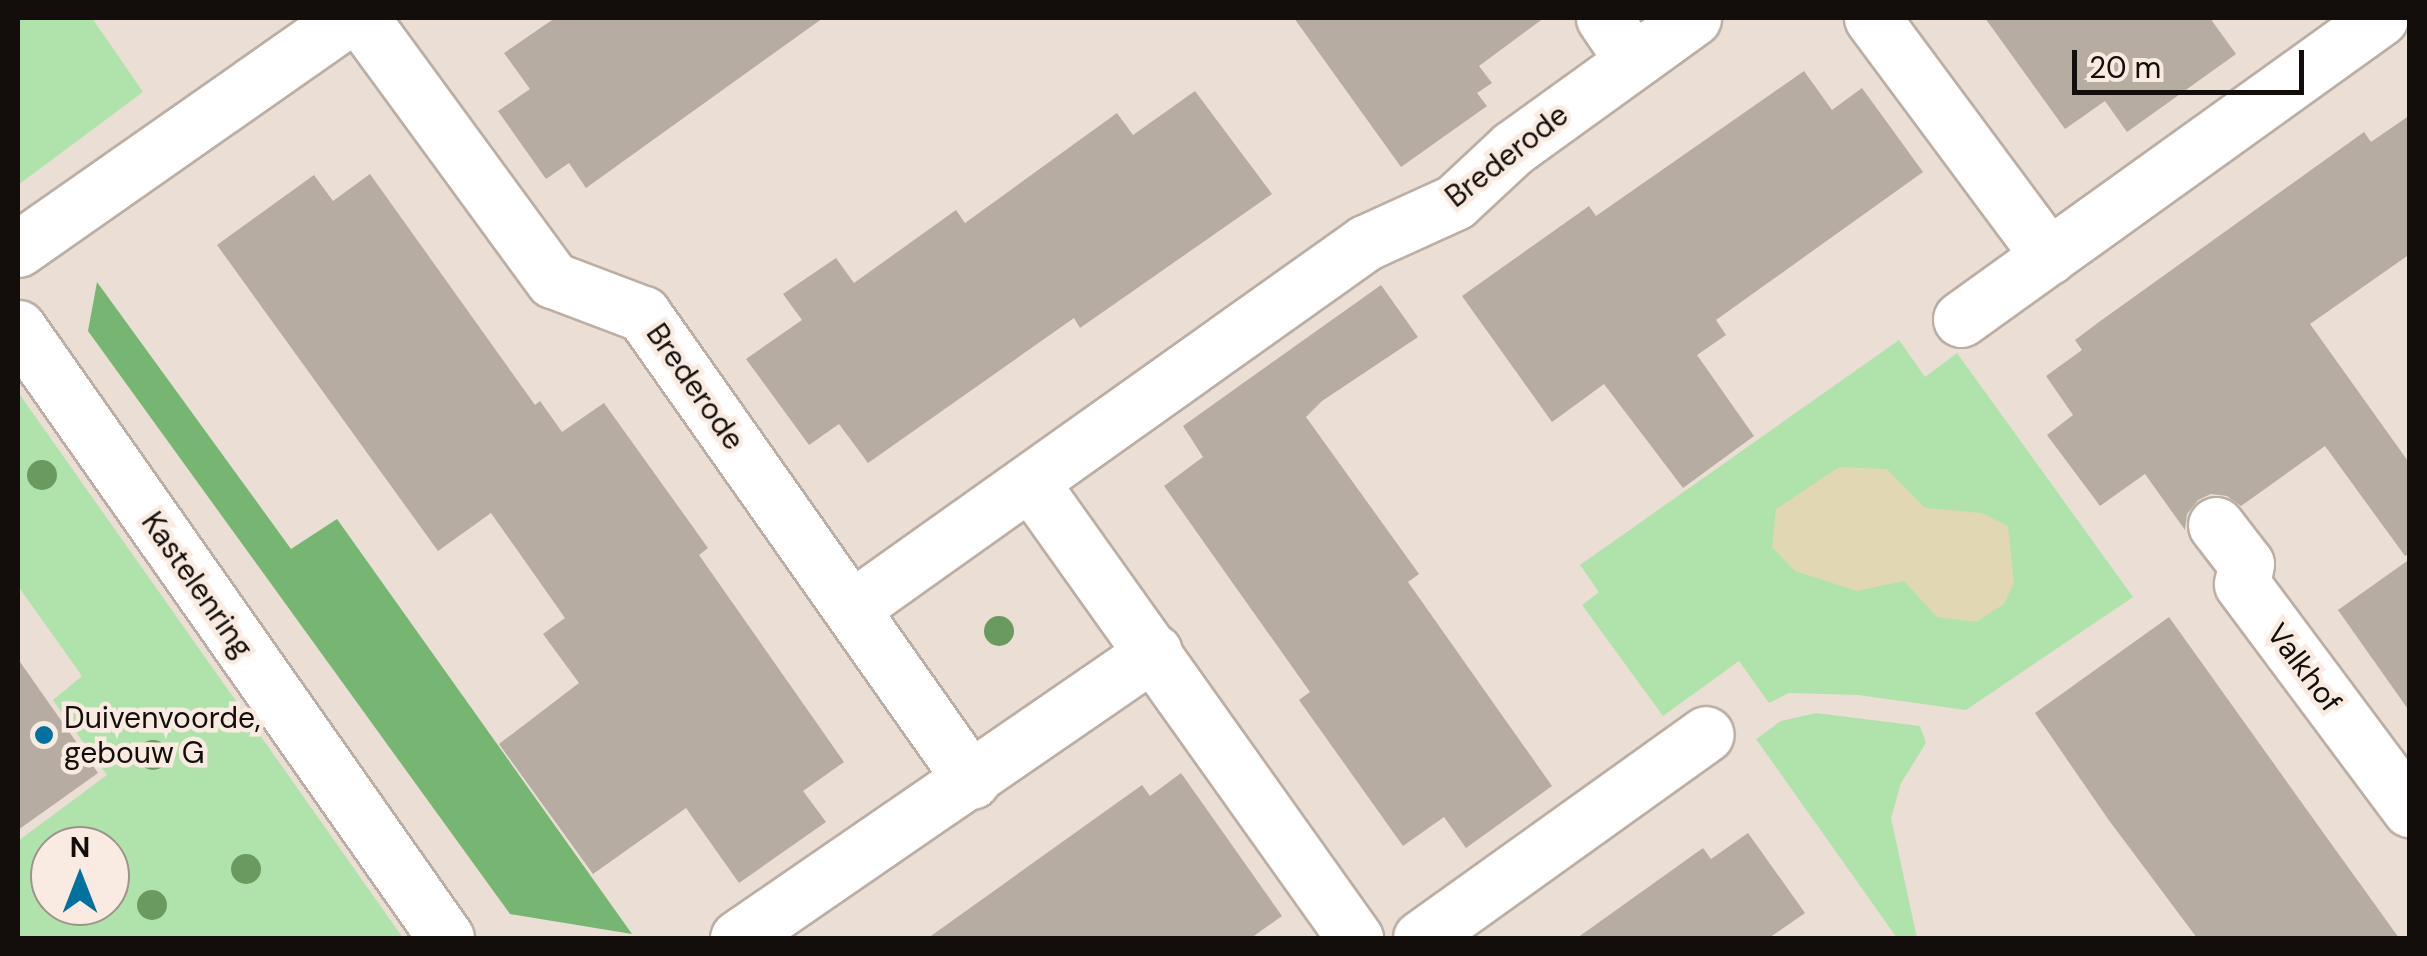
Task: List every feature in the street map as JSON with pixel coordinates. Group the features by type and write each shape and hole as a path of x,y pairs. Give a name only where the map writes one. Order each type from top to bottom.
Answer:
{"street":[{"path":"18,249 348,18"},
{"name":"Brederode","path":"361,18 553,280 643,314 972,780"},
{"name":"Brederode","path":"852,608 1365,242 1455,202 1513,148 1618,38 1693,18"},
{"path":"1872,18 2049,256"},
{"path":"1960,319 2380,18"},
{"name":"Kastelenring","path":"18,328 446,938"},
{"path":"1031,483 1355,938"},
{"name":"Valkhof","path":"2216,524 2246,564 2242,584 2410,809"},
{"path":"738,938 1154,652"},
{"path":"1421,938 1706,734"}],"green space":[{"path":"18,18 92,18 143,92 18,185"},
{"path":"97,282 291,549 337,519 632,934 510,914 88,331"},
{"path":"1899,340 1925,377 1957,353 2133,597 1966,710 1858,695 1789,693 1769,703 1739,661 1663,716 1582,605 1599,592 1580,565"},
{"path":"18,392 403,938 18,938 18,841 30,832 30,926 130,926 130,826 38,826 107,775 53,700 82,676 18,586"},
{"path":"1816,713 1920,726 1926,743 1901,783 1891,818 1917,938 1897,938 1756,739 1781,721"}],"sand":[{"path":"1839,467 1887,469 1925,508 1981,513 2008,526 2014,583 2004,604 1976,622 1937,617 1904,581 1857,591 1795,571 1772,547 1776,509"}],"building":[{"path":"555,18 823,18 586,188 569,163 546,179 498,111 530,89 504,53"},
{"path":"1294,18 1544,18 1479,66 1492,83 1477,93 1487,106 1401,167"},
{"path":"1985,18 2210,18 2236,54 2127,132 2105,101 2065,129"},
{"path":"1804,71 1832,110 1862,88 1923,172 1716,320 1726,335 1697,355 1754,436 1683,488 1604,384 1552,422 1462,296 1589,206 1596,216"},
{"path":"1195,91 1272,194 1080,328 1074,318 868,463 839,424 809,445 746,359 802,320 783,294 836,258 854,283 956,210 965,223 1117,113 1133,135"},
{"path":"2410,115 2410,254 2310,324 2410,464 2410,553 2405,556 2325,446 2241,506 2227,496 2211,494 2198,500 2187,514 2185,530 2145,474 2100,506 2047,435 2073,415 2046,376 2082,350 2075,340 2099,322 2364,132 2371,142"},
{"path":"370,174 535,405 540,401 562,432 604,403 708,548 699,555 844,762 803,791 826,822 739,883 686,808 593,874 499,744 579,683 543,634 565,618 491,513 438,551 217,245 314,175 333,201"},
{"path":"1381,285 1418,337 1322,401 1306,417 1419,574 1408,582 1552,786 1466,848 1444,817 1403,846 1299,700 1310,692 1164,486 1203,457 1183,426"},
{"path":"2410,559 2410,712 2338,610"},
{"path":"2169,617 2399,938 2197,938 2108,819 2035,713"},
{"name":"Duivenvoorde, gebouw G","path":"18,659 98,773 18,830"},
{"path":"1181,773 1282,916 1251,938 928,938 1142,785 1150,796"},
{"path":"1748,833 1805,913 1769,938 1577,938 1703,848 1711,859"}],"place":[{"name":"Duivenvoorde, gebouw G","path":"44,735"}]}
